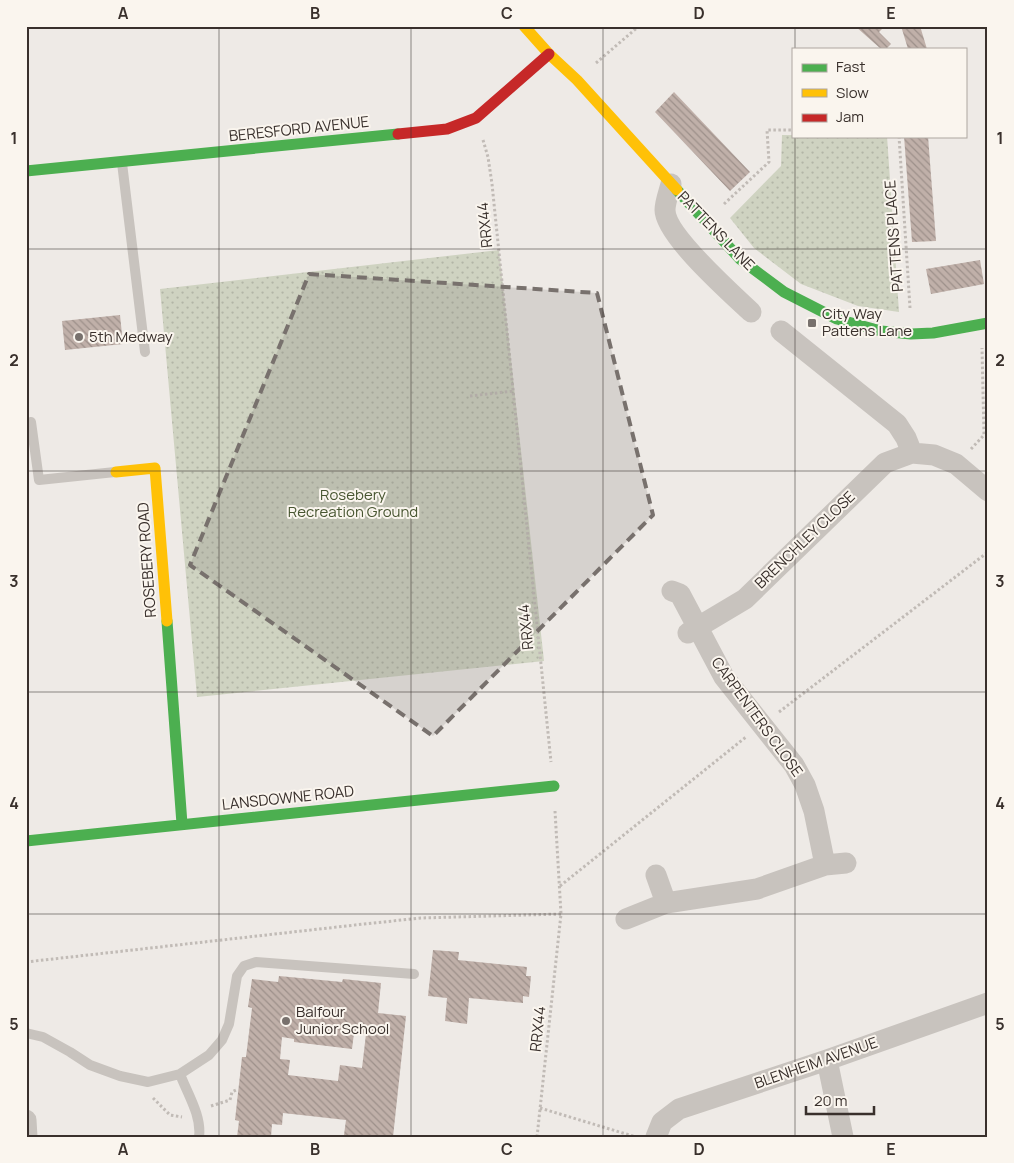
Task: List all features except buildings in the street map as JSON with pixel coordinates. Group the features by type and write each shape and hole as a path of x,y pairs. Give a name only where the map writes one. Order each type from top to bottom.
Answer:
{"street":[{"name":"PATTENS LANE","path":"524,26 549,54 577,80 740,259 784,292 844,321 881,331 911,334 933,333 985,324"},
{"name":"BERESFORD AVENUE","path":"26,171 447,129 476,118 549,54"},
{"name":"PATTENS LANE","path":"671,184 665,211 670,226 720,283 751,312"},
{"path":"781,330 897,424 906,438 912,453 934,456 956,464 988,491"},
{"name":"BRENCHLEY CLOSE","path":"693,631 745,599 885,463 912,453"},
{"name":"ROSEBERY ROAD","path":"116,472 156,468 182,824"},
{"path":"672,591 680,594 693,631"},
{"name":"CARPENTERS CLOSE","path":"693,631 724,677 794,765 805,784 814,811 826,865"},
{"name":"LANSDOWNE ROAD","path":"26,841 554,786"},
{"path":"626,919 666,903 757,889 826,865 846,863"},
{"path":"656,875 666,903"},
{"name":"BLENHEIM AVENUE","path":"656,1137 662,1122 679,1109 827,1060 988,1003"},
{"path":"827,1060 843,1137"},
{"path":"26,1120 26,1137"}],"lane":[{"path":"122,162 145,352"},
{"name":"ROSEBERY ROAD","path":"31,422 40,480 116,472"},
{"path":"26,1033 43,1037 90,1065 120,1076 148,1082 180,1074 209,1055 222,1040 229,1024 236,976 244,966 256,962 414,974"},
{"path":"180,1074 195,1111 200,1129 199,1137"}],"path":[{"path":"577,80 639,26"},
{"name":"RRX44","path":"476,118 488,157 492,184 554,786 561,914 537,1137"},
{"path":"706,221 769,162 767,130 792,130"},
{"name":"PATTENS PLACE","path":"899,138 911,334"},
{"path":"956,464 984,435 985,324"},
{"path":"470,396 514,391"},
{"path":"559,886 762,724 988,552"},
{"path":"26,962 421,918 561,914"},
{"path":"540,1108 636,1137"}],"highlighted area":[{"path":"309,274 597,293 653,515 433,736 190,565"}],"green space":[{"path":"782,135 792,135 792,138 887,138 899,312 858,306 801,284 754,248 730,218 781,166"},
{"name":"Rosebery Recreation Ground","path":"499,250 544,661 197,697 160,289"}],"traffic: fast":[{"path":"26,171 398,134"},
{"path":"677,190 740,259 784,292 837,319 881,331 911,334 933,333 988,323"},
{"path":"167,621 182,824"},
{"path":"26,841 554,786"}],"traffic: slow":[{"path":"524,26 549,54 577,80 677,190"},
{"path":"116,472 155,468 167,621"}],"traffic: jam":[{"path":"398,134 447,129 476,118 549,54"}],"place":[{"name":"City Way Pattens Lane","path":"812,323"},
{"name":"5th Medway","path":"79,337"},
{"name":"Balfour Junior School","path":"286,1021"}]}
